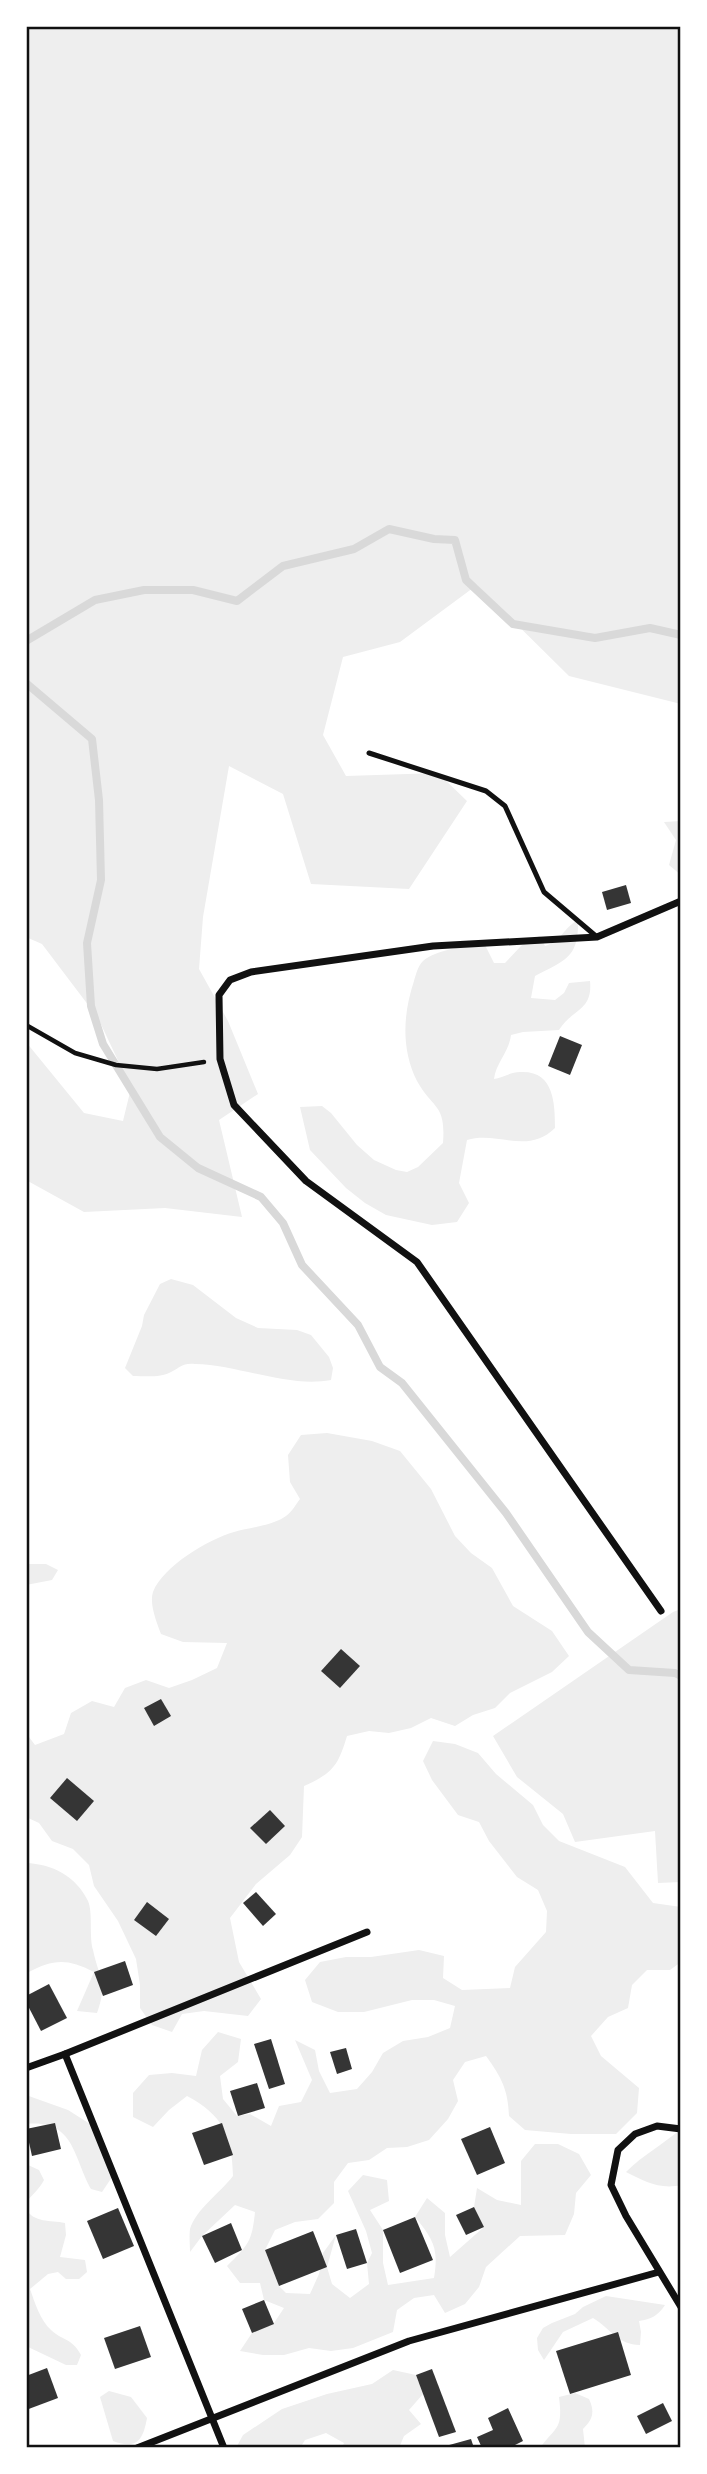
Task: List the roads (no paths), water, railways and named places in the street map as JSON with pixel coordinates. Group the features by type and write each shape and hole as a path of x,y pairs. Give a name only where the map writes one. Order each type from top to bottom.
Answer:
{"street":[{"path":"661,1611 417,1262 306,1181 234,1105 220,1059 219,995 230,980 251,972 433,946 597,937 681,901"},
{"path":"26,2068 367,1932"},
{"path":"65,2054 223,2448"},
{"path":"681,2129 657,2126 635,2134 618,2150 611,2185 626,2216 681,2307"},
{"path":"137,2448 409,2341 659,2272"}],"lane":[{"path":"369,753 486,791 505,806 544,892 597,937"}],"waterway":[{"path":"26,641 95,600 144,590 193,590 237,601 283,566 354,549 389,529 434,539 455,540 466,580 513,624 595,638 650,628 681,635"},
{"path":"26,683 92,739 99,800 101,880 87,943 91,1006 103,1044 160,1137 198,1168 261,1197 283,1223 302,1265 358,1325 380,1367 402,1383 506,1513 588,1632 629,1670 675,1673 681,1676"}]}
